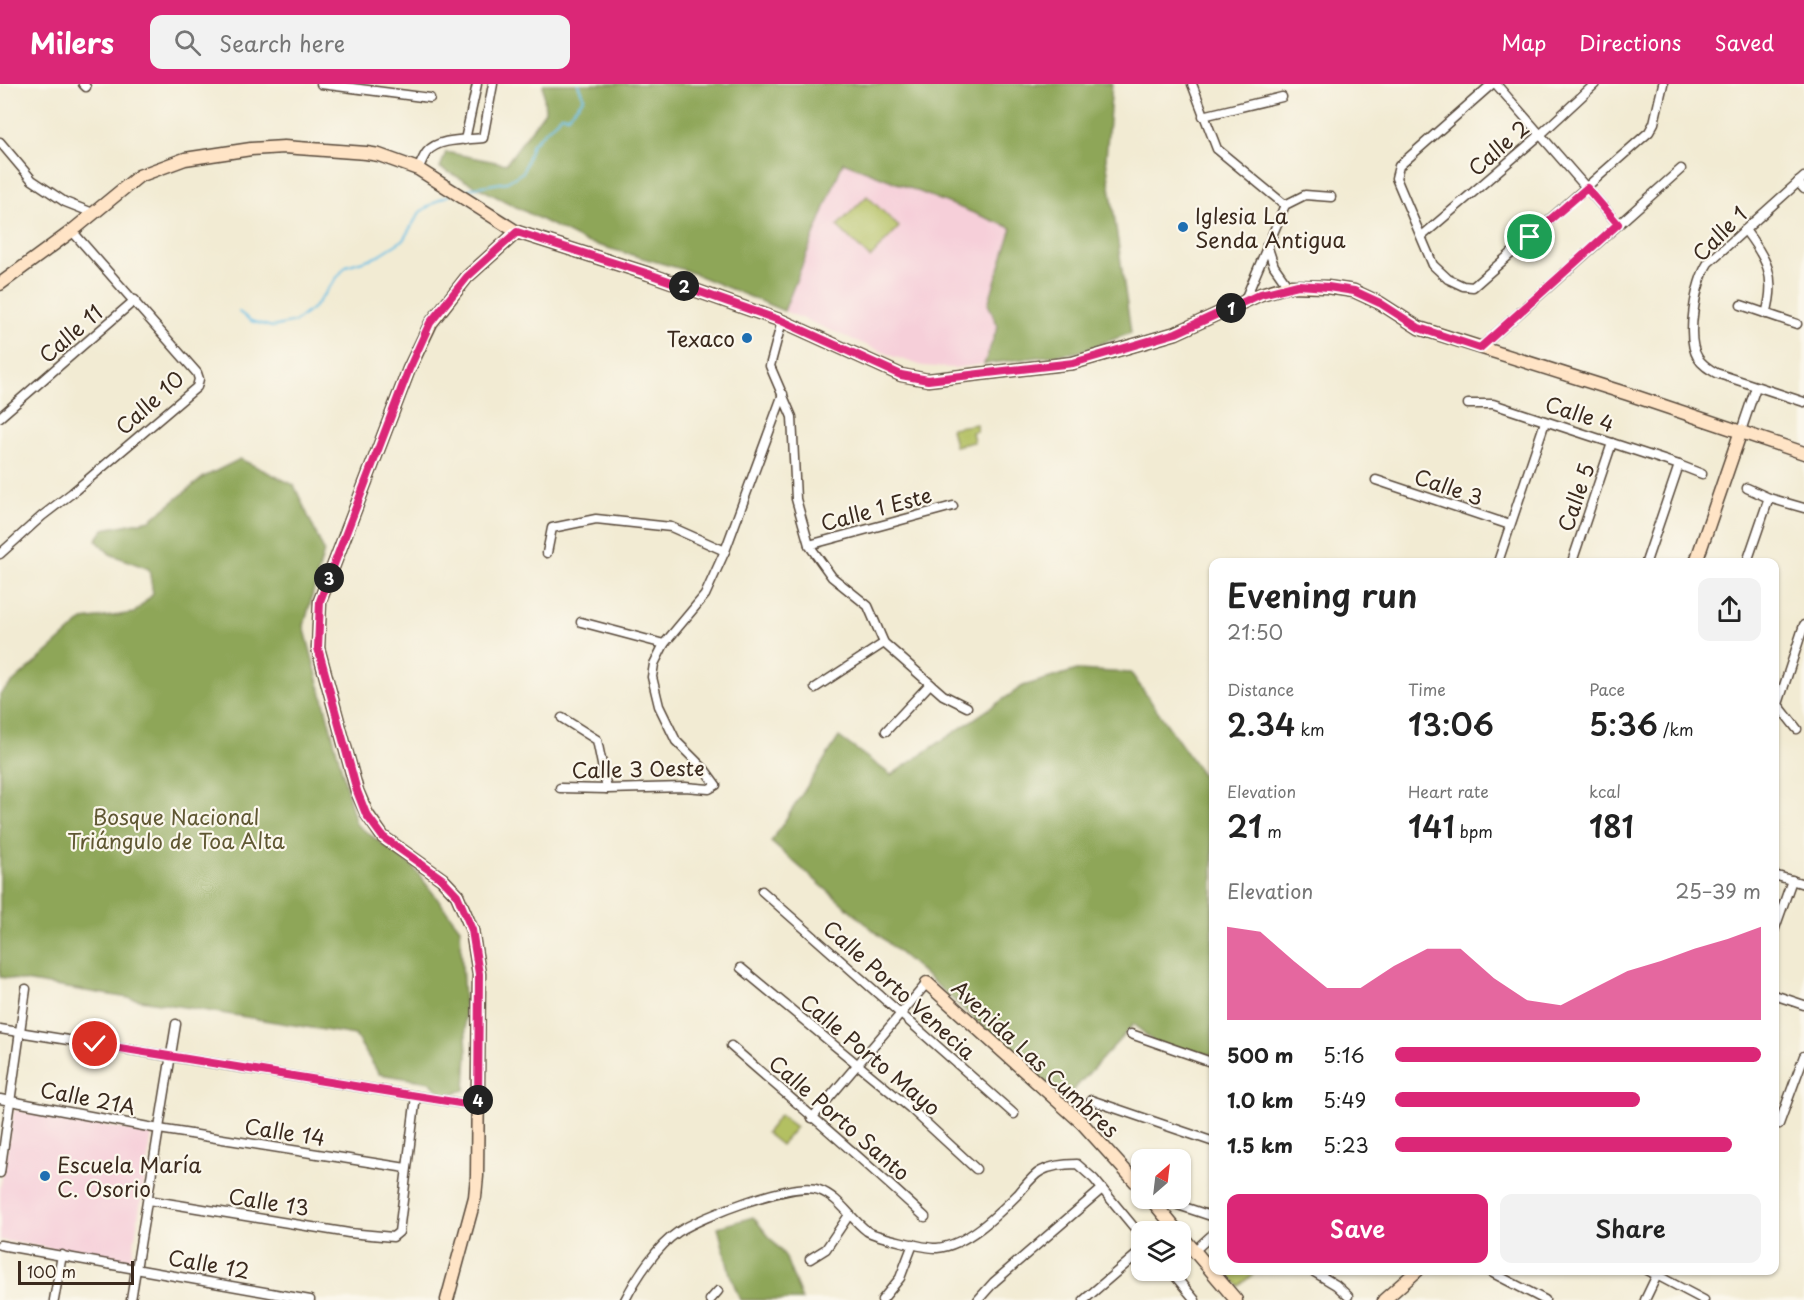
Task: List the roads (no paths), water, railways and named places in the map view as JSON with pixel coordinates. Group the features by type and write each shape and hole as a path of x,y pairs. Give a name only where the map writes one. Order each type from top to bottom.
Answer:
{"street":[{"path":"321,84 387,88 430,98"},
{"path":"465,140 477,84"},
{"path":"418,169 426,153 433,146 483,138 493,84"},
{"path":"1192,84 1217,149 1285,205"},
{"path":"1618,224 1587,188 1494,84 1399,166 1396,178 1433,265 1448,279 1463,286 1473,287 1587,188 1649,132 1654,123 1663,84"},
{"name":"Calle 2","path":"1422,236 1540,135 1595,84"},
{"path":"1203,116 1282,97"},
{"path":"0,142 32,180 65,202 93,213"},
{"path":"0,284 72,231 139,176 184,159 251,149 284,147 379,155 418,169 517,232 649,274 782,321 901,375 928,380 1073,363 1176,333 1261,294 1293,286 1328,287 1354,291 1380,303 1419,328 1804,453"},
{"path":"1480,348 1681,169"},
{"name":"Calle 1","path":"1802,183 1708,263 1698,286 1692,336 1693,347 1698,358 1716,373 1804,402"},
{"path":"1244,302 1285,205 1305,195 1331,197"},
{"path":"1745,230 1759,248 1769,268 1771,291 1766,314"},
{"name":"Calle 10","path":"0,554 42,516 197,387 200,379 135,300 72,231"},
{"path":"447,1300 475,1197 479,974 472,930 457,895 442,879 383,837 366,814 357,791 318,648 320,601 409,369 430,323 467,277 517,232"},
{"path":"1268,244 1274,266 1293,286"},
{"name":"Calle 11","path":"0,417 135,300"},
{"path":"1741,305 1797,324"},
{"path":"782,321 770,366 792,417 796,499 809,545 832,577 868,606 884,643 943,695 967,708"},
{"path":"1697,558 1756,387"},
{"path":"581,622 664,644 705,595 725,551 783,394"},
{"name":"Calle 4","path":"1468,404 1493,404 1702,474"},
{"path":"1499,558 1545,422"},
{"name":"Calle 5","path":"1573,558 1612,443"},
{"path":"1647,558 1679,465"},
{"name":"Calle 3","path":"1376,480 1510,525"},
{"path":"1747,488 1769,498 1804,508"},
{"path":"1748,558 1769,498"},
{"name":"Calle 1 Este","path":"809,545 953,506"},
{"path":"547,553 552,528 596,519 671,527 725,551"},
{"path":"1779,694 1804,625"},
{"path":"815,688 884,643"},
{"name":"Calle 3 Oeste","path":"561,788 685,787 709,789 717,785 676,741 659,706 652,677 654,664 664,644"},
{"path":"886,730 930,684"},
{"path":"1779,706 1797,729"},
{"path":"562,718 597,740 607,789"},
{"path":"1779,876 1804,884"},
{"path":"1779,917 1792,880"},
{"name":"Calle Porto Venecia","path":"762,891 1014,1114"},
{"name":"Calle Porto Mayo","path":"741,968 910,1108 976,1169"},
{"path":"812,1118 927,983"},
{"name":"Avenida Las Cumbres","path":"927,983 1082,1123 1131,1177"},
{"path":"0,1172 5,1100 26,989"},
{"path":"1779,996 1804,1005"},
{"name":"Calle 12","path":"131,1300 176,1024"},
{"path":"0,1029 478,1106"},
{"path":"1131,1034 1209,1061"},
{"name":"Calle Porto Santo","path":"730,1046 812,1118 855,1152 926,1216"},
{"path":"1779,1124 1804,1056"},
{"path":"406,1168 416,1096"},
{"name":"Calle 21A","path":"5,1100 159,1129"},
{"path":"1091,1100 1209,1140"},
{"name":"Calle 14","path":"159,1129 406,1168"},
{"path":"625,1300 632,1286 661,1246 678,1232 715,1214 784,1190 804,1187 818,1189 834,1198 869,1233 936,1248 954,1244 993,1219 1040,1171 1058,1165 1077,1164 1131,1223"},
{"name":"Calle 13","path":"148,1200 349,1233 393,1237 399,1232 406,1168"},
{"path":"978,1300 994,1282 1102,1189"},
{"path":"1159,1209 1169,1221"},
{"path":"1190,1209 1209,1215"},
{"path":"810,1259 826,1249 849,1215"},
{"path":"1194,1251 1209,1238"},
{"path":"882,1300 900,1278 913,1244"},
{"path":"0,1245 137,1268"},
{"path":"1191,1247 1209,1268"},
{"path":"54,1300 62,1255"},
{"path":"1084,1300 1131,1259"},
{"name":"Calle 12","path":"137,1268 310,1300"},
{"path":"1215,1275 1236,1300"},
{"path":"1319,1275 1348,1296"},
{"path":"1384,1300 1412,1275"},
{"path":"1497,1275 1545,1300"},
{"path":"1645,1300 1657,1275 1704,1300"},
{"path":"1179,1281 1195,1300"},
{"path":"710,1300 718,1291"}],"waterway":[{"path":"462,192 476,187 507,182 523,172 532,144 562,115 568,116 584,98 578,84"},
{"path":"239,312 251,321 272,327 295,322 315,306 346,266 376,257 403,240 420,212 450,195"}],"place":[{"name":"Iglesia La Senda Antigua","path":"1183,227"},
{"name":"Texaco","path":"747,338"},
{"name":"Escuela María C. Osorio","path":"45,1176"}],"park label":[{"name":"Bosque Nacional Triángulo de Toa Alta","path":"176,828"}]}
